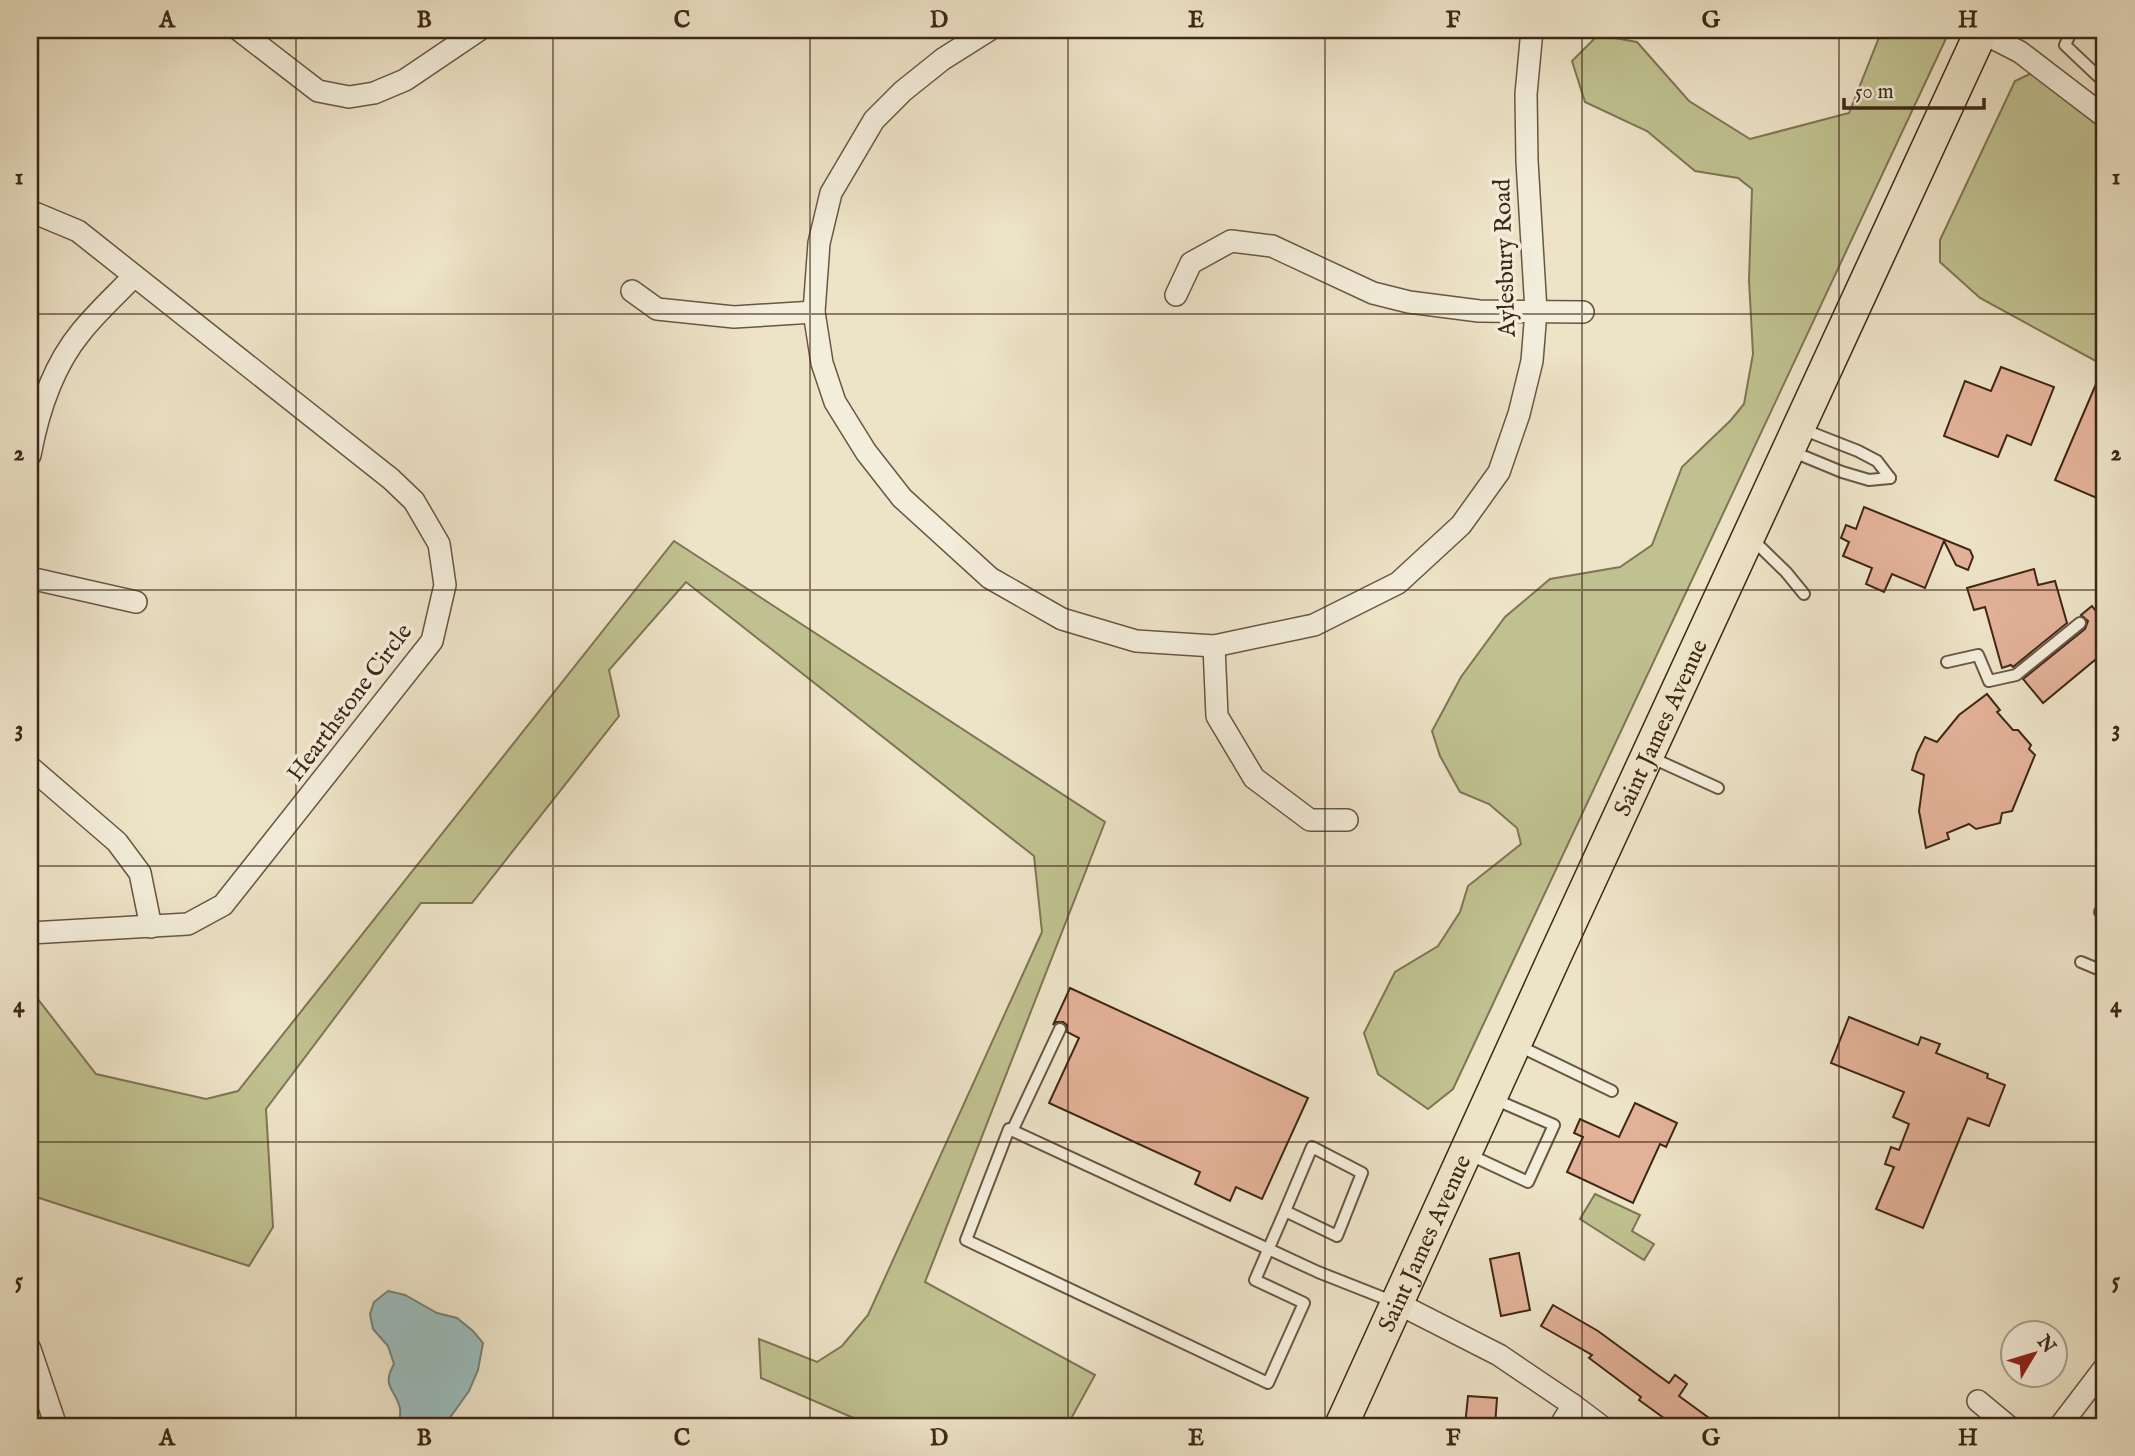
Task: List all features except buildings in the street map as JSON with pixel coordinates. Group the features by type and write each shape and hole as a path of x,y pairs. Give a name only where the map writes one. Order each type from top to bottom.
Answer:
{"main road":[{"name":"Saint James Avenue","path":"1341,1426 1981,31"}],"street":[{"path":"239,30 318,91 349,97 374,93 405,80 479,30"},
{"name":"Aylesbury Road","path":"989,30 943,59 903,91 874,120 831,193 819,243 814,312 822,363 835,402 866,452 902,498 990,578 1062,619 1136,641 1214,646 1314,625 1398,583 1461,525 1499,472 1519,414 1532,360 1536,312 1526,107 1532,30"},
{"path":"1981,31 2020,52 2105,117"},
{"name":"Hearthstone Circle","path":"30,211 78,231 391,479 414,501 439,544 446,585 432,641 223,905 188,923 30,933"},
{"path":"1176,295 1191,263 1231,241 1272,246 1373,293 1409,302 1479,311 1583,312"},
{"path":"30,455 36,422 56,371 80,333 133,277"},
{"path":"632,291 657,309 734,317 814,312"},
{"path":"30,578 136,602"},
{"path":"1214,646 1217,716 1254,778 1310,820 1347,820"},
{"path":"30,767 117,842 140,873 151,927"},
{"path":"1397,1303 1499,1355 1601,1426"},
{"path":"30,1352 56,1426"},
{"path":"2060,1426 2105,1367"},
{"path":"1978,1401 2008,1426"},
{"path":"1560,1426 1573,1405"}],"lane":[{"path":"2072,30 2065,45 2104,79"},
{"path":"1794,439 1858,451 1877,461 1890,478 1869,480 1842,472 1794,439"},
{"path":"1749,536 1804,594"},
{"path":"1947,662 1979,655 1989,681 2016,675 2080,623"},
{"path":"1647,756 1718,788"},
{"path":"2081,962 2105,972"},
{"path":"1012,1131 1060,1029"},
{"path":"1515,1043 1612,1091"},
{"path":"1465,1153 1528,1182 1554,1125 1490,1097"},
{"path":"1285,1212 1337,1236 1362,1173 1312,1147 1285,1212 1268,1249 1255,1280 1304,1303 1268,1383 966,1240 1009,1129 1268,1249 1397,1303"}],"green space":[{"path":"1882,30 1950,30 1453,1089 1428,1109 1378,1074 1364,1033 1395,972 1438,946 1460,912 1468,886 1521,844 1517,828 1489,804 1460,792 1440,756 1432,731 1461,677 1505,617 1550,579 1620,567 1652,545 1682,467 1744,404 1753,354 1749,280 1752,189 1738,178 1695,171 1647,131 1585,102 1572,61 1598,35 1637,42 1689,101 1750,139 1849,113"},
{"path":"2032,73 2105,131 2105,366 1980,298 1940,262 1940,240 2015,81"},
{"path":"674,541 1105,822 925,1282 1095,1375 1067,1426 872,1426 761,1378 759,1339 817,1362 842,1346 868,1315 1042,932 1034,856 686,582 609,670 619,716 472,903 421,903 266,1109 273,1227 249,1266 30,1195 30,989 96,1074 206,1099 238,1091"},
{"path":"1595,1194 1640,1215 1632,1231 1654,1244 1644,1260 1580,1219"}],"water":[{"path":"388,1291 405,1295 437,1313 457,1318 483,1343 478,1370 469,1391 444,1426 399,1426 400,1408 389,1383 394,1364 388,1346 373,1329 370,1314 374,1302"}]}
